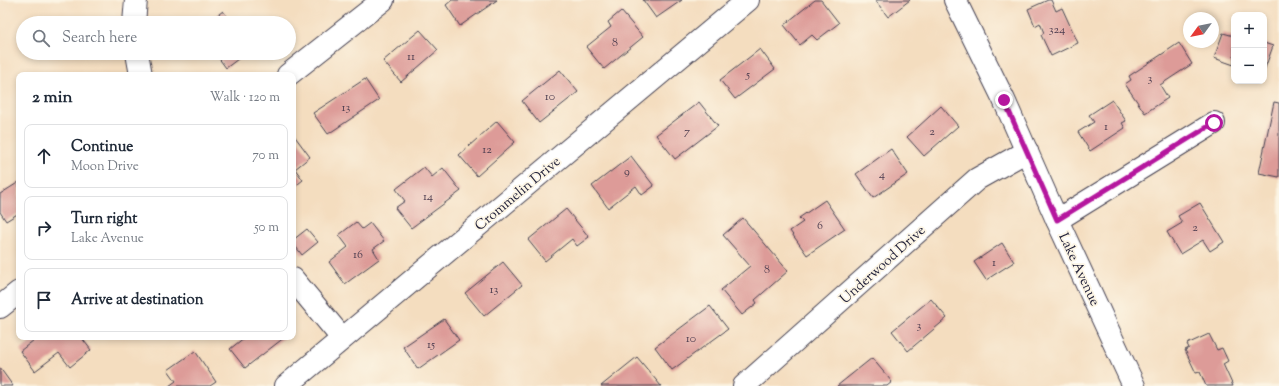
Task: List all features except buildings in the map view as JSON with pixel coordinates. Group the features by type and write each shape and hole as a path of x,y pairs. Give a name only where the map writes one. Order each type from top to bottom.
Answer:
{"street":[{"path":"135,16 136,0"},
{"path":"292,72 383,0"},
{"name":"Crommelin Drive","path":"286,386 748,0"},
{"name":"Lake Avenue","path":"955,0 1027,151 1057,220 1134,386"},
{"path":"138,60 140,72"},
{"path":"1057,220 1214,123"},
{"name":"Underwood Drive","path":"744,386 977,179 1027,151"},
{"path":"296,283 342,338"},
{"path":"0,307 16,294"}],"route":[{"path":"1004,100 1057,220 1214,123"}]}
